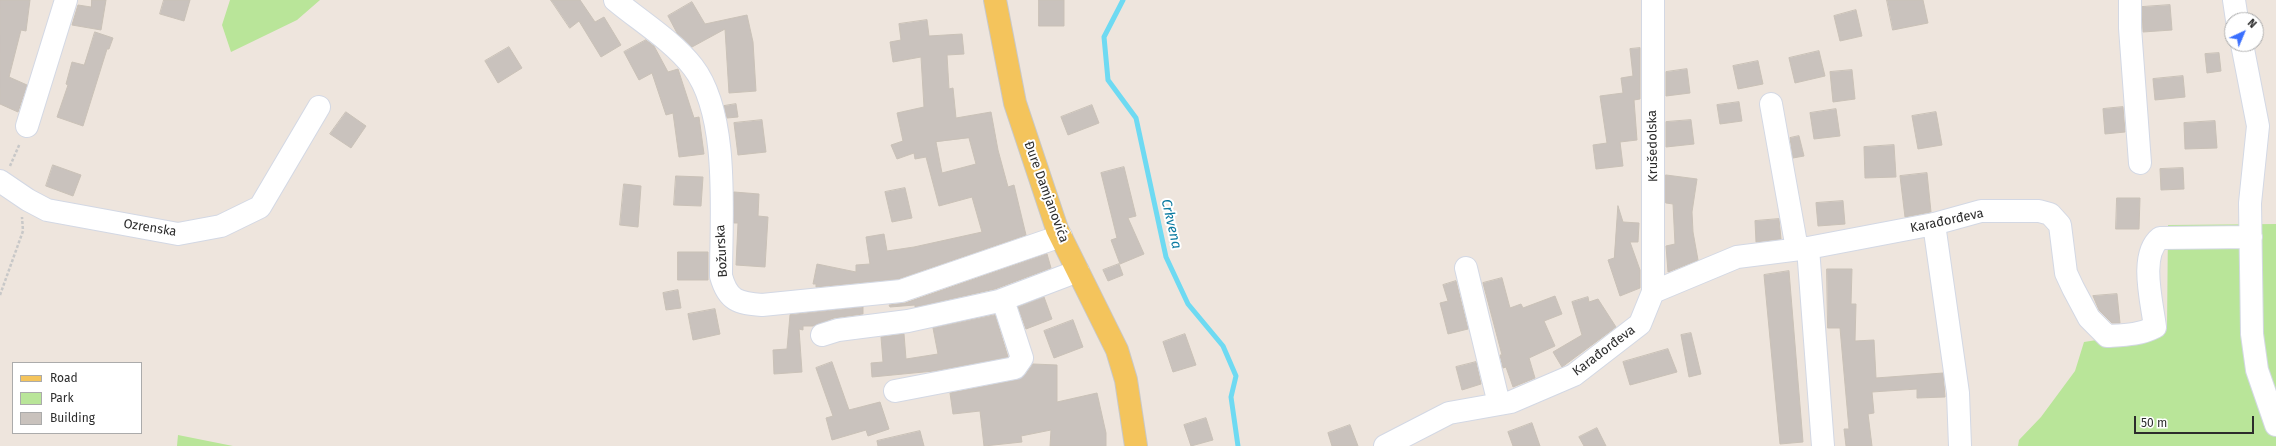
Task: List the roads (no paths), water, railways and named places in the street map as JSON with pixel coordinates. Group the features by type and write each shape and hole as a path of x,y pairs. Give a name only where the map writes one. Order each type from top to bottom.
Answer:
{"main road":[{"name":"Đure Damjanovića","path":"995,0 1015,103 1061,236 1117,350 1126,380 1136,446"}],"street":[{"path":"27,126 66,0"},
{"name":"Božurska","path":"614,0 678,51 693,67 702,81 710,104 720,162 721,276 724,287 735,300 742,303 762,305 900,291 1061,236"},
{"name":"Krušedolska","path":"1653,0 1653,292"},
{"path":"2130,0 2130,28 2140,163"},
{"path":"2234,0 2236,12"},
{"path":"2244,52 2258,126 2250,203 2252,334 2258,370 2276,425"},
{"path":"1771,104 1802,249 1823,446"},
{"name":"Ozrenska","path":"9,188 47,210 178,234 221,226 260,207 319,107"},
{"name":"Karađorđeva","path":"1385,446 1449,414 1511,402 1574,375 1640,324 1653,292 1737,257 1802,249 1934,224 1981,211 2039,211 2050,214 2060,225 2066,273 2090,318 2107,336 2130,335 2148,331 2155,327 2148,264 2154,242 2160,238 2251,238"},
{"path":"1934,224 1958,393 1960,446"},
{"path":"1466,268 1499,404"},
{"path":"822,335 838,330 908,321 1003,300 1078,271"},
{"path":"895,392 1015,368 1022,358 1003,300"}],"waterway":[{"name":"Crkvena","path":"1123,0 1104,37 1108,80 1136,118 1166,257 1188,304 1223,346 1236,376 1231,397 1238,446"}]}
